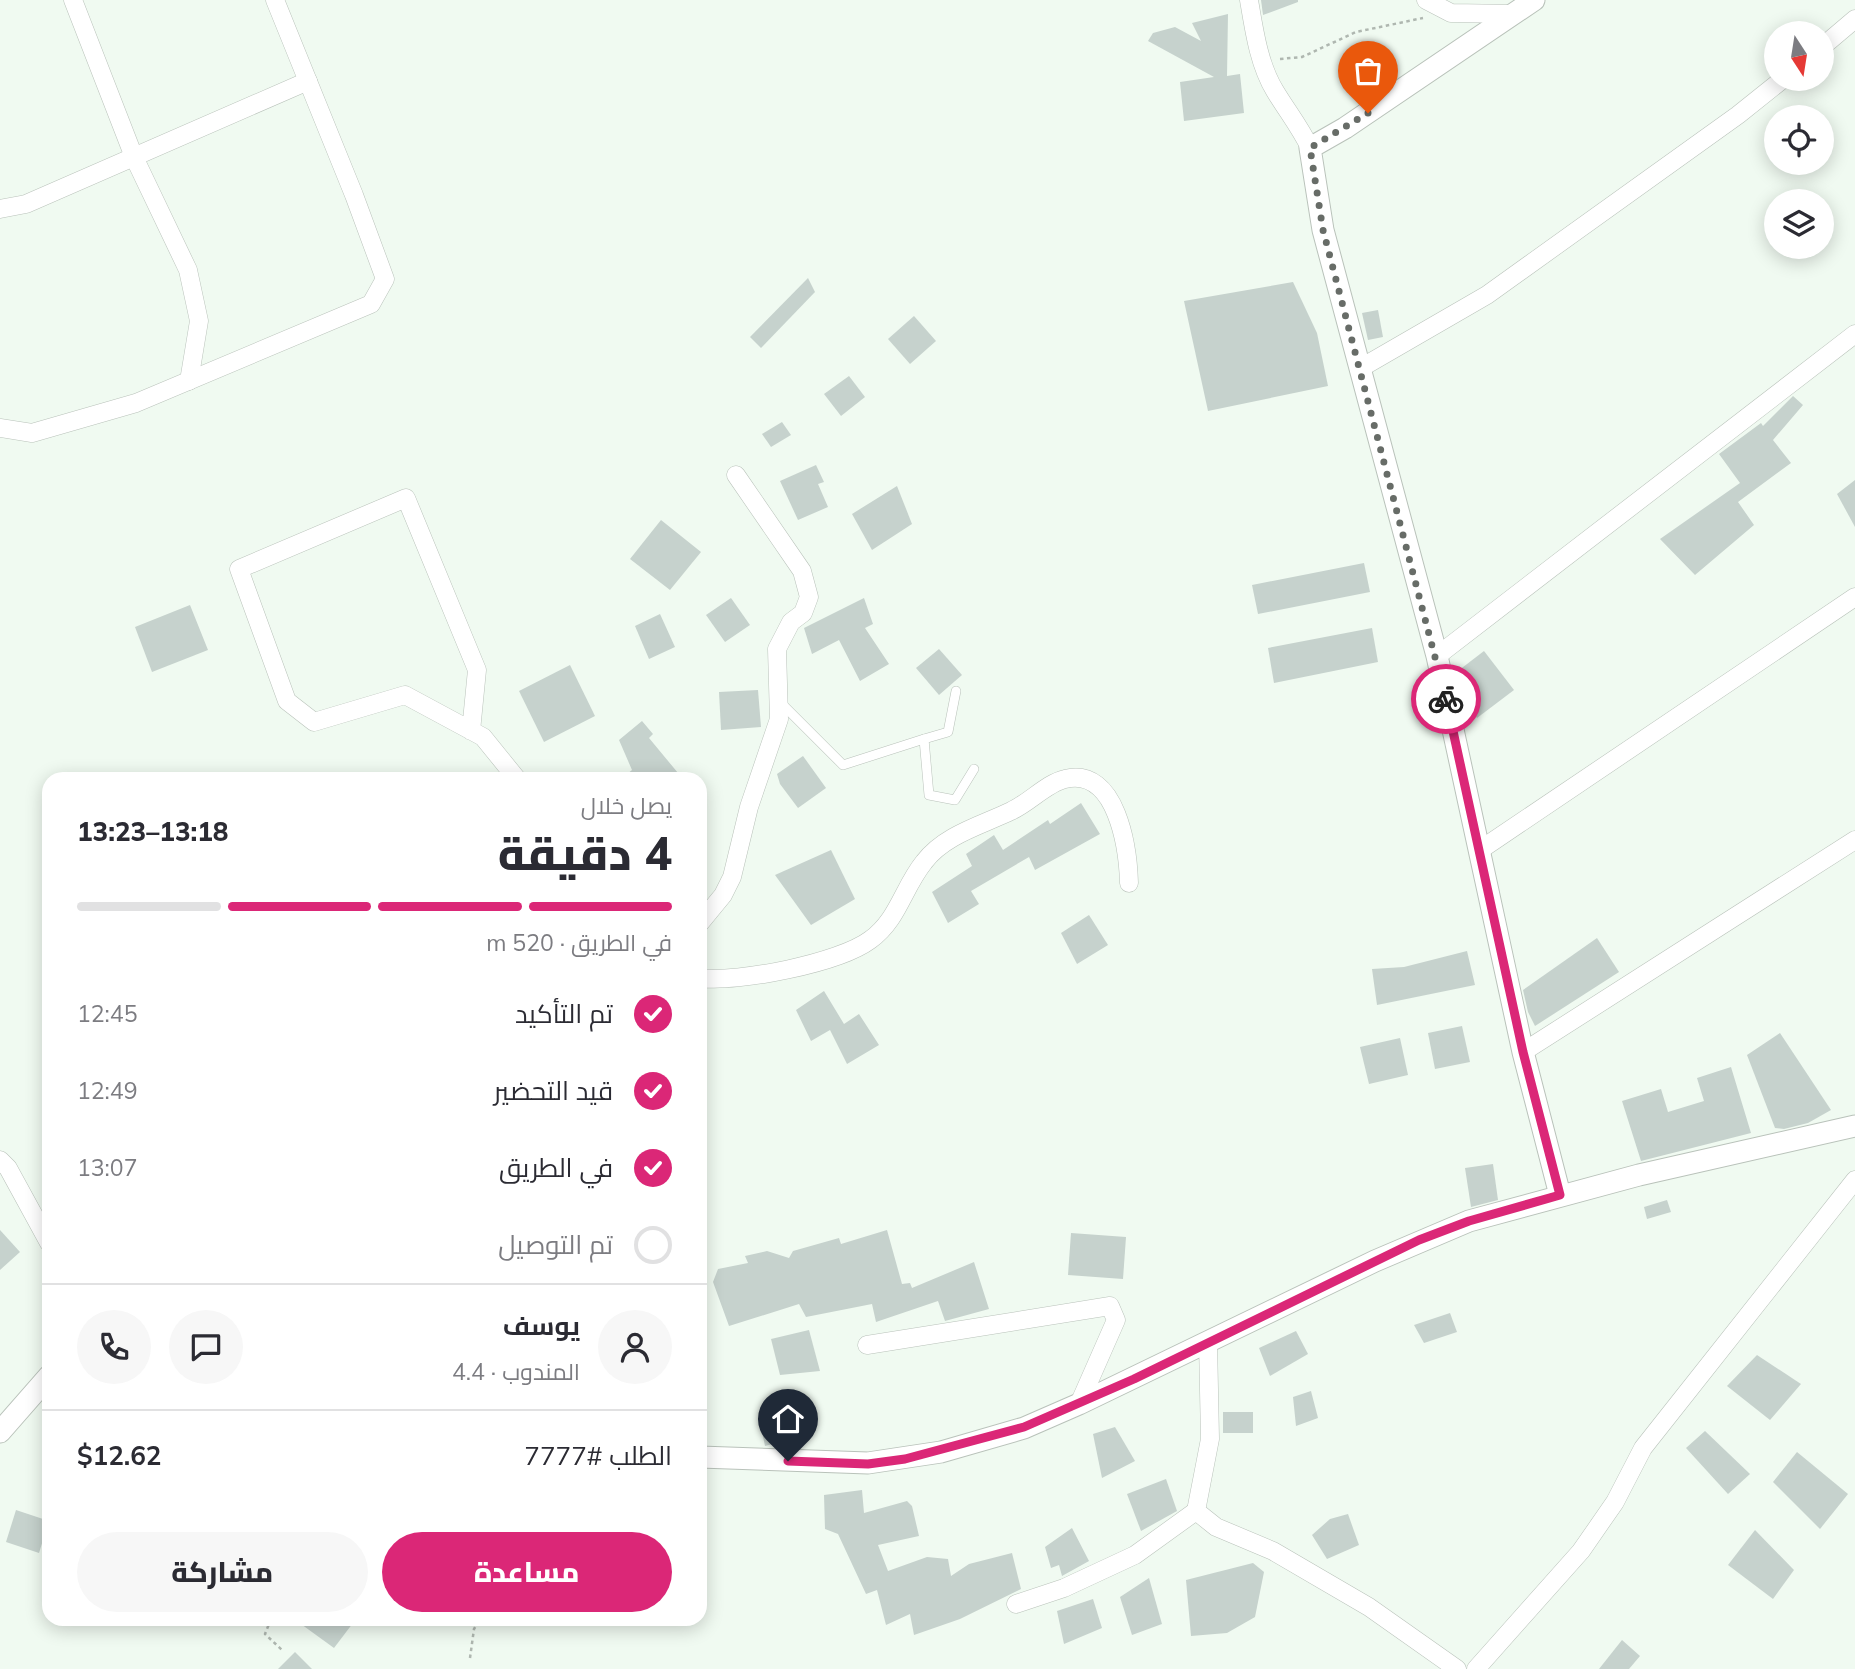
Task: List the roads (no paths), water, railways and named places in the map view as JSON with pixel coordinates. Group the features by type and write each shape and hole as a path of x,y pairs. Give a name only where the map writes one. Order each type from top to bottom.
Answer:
{"street":[{"path":"73,0 134,157 188,270 199,321 189,381"},
{"path":"0,428 32,433 136,402 371,304 385,279 275,0"},
{"path":"1249,0 1262,60 1274,90 1298,123 1310,148 1323,230 1437,656 1523,1052 1560,1195"},
{"path":"1426,0 1451,13 1515,14"},
{"path":"1310,148 1357,121 1534,0"},
{"path":"1834,37 1855,19"},
{"path":"0,209 26,204 308,81"},
{"path":"1359,369 1487,295 1768,91"},
{"path":"1437,656 1855,334"},
{"path":"707,914 723,895 732,877 749,807 779,719 778,649 791,622 803,613 810,597 802,571 736,475"},
{"path":"471,731 477,670 406,498 239,569 287,701 314,722 405,695 471,731 484,737 512,772"},
{"path":"1480,850 1855,597"},
{"path":"707,978 743,978 826,959 868,942 894,917 924,860 947,842 1035,799 1062,779 1082,778 1094,784 1110,802 1125,835 1129,883"},
{"path":"1523,1052 1855,840"},
{"path":"707,1457 868,1464 905,1459 1024,1427 1079,1404 1419,1240 1469,1221 1560,1195 1855,1126"},
{"path":"0,1160 8,1168 42,1231"},
{"path":"1476,1669 1581,1551 1615,1502 1643,1448 1855,1180"},
{"path":"867,1345 1110,1306 1116,1320 1079,1404"},
{"path":"1016,1604 1064,1588 1135,1555 1196,1511 1210,1439 1208,1340"},
{"path":"0,1432 42,1384"},
{"path":"1196,1511 1216,1527 1273,1550 1369,1607 1457,1669"}],"lane":[{"path":"780,702 843,765 948,732 956,691"},
{"path":"924,739 929,795 955,800 974,769"}]}
